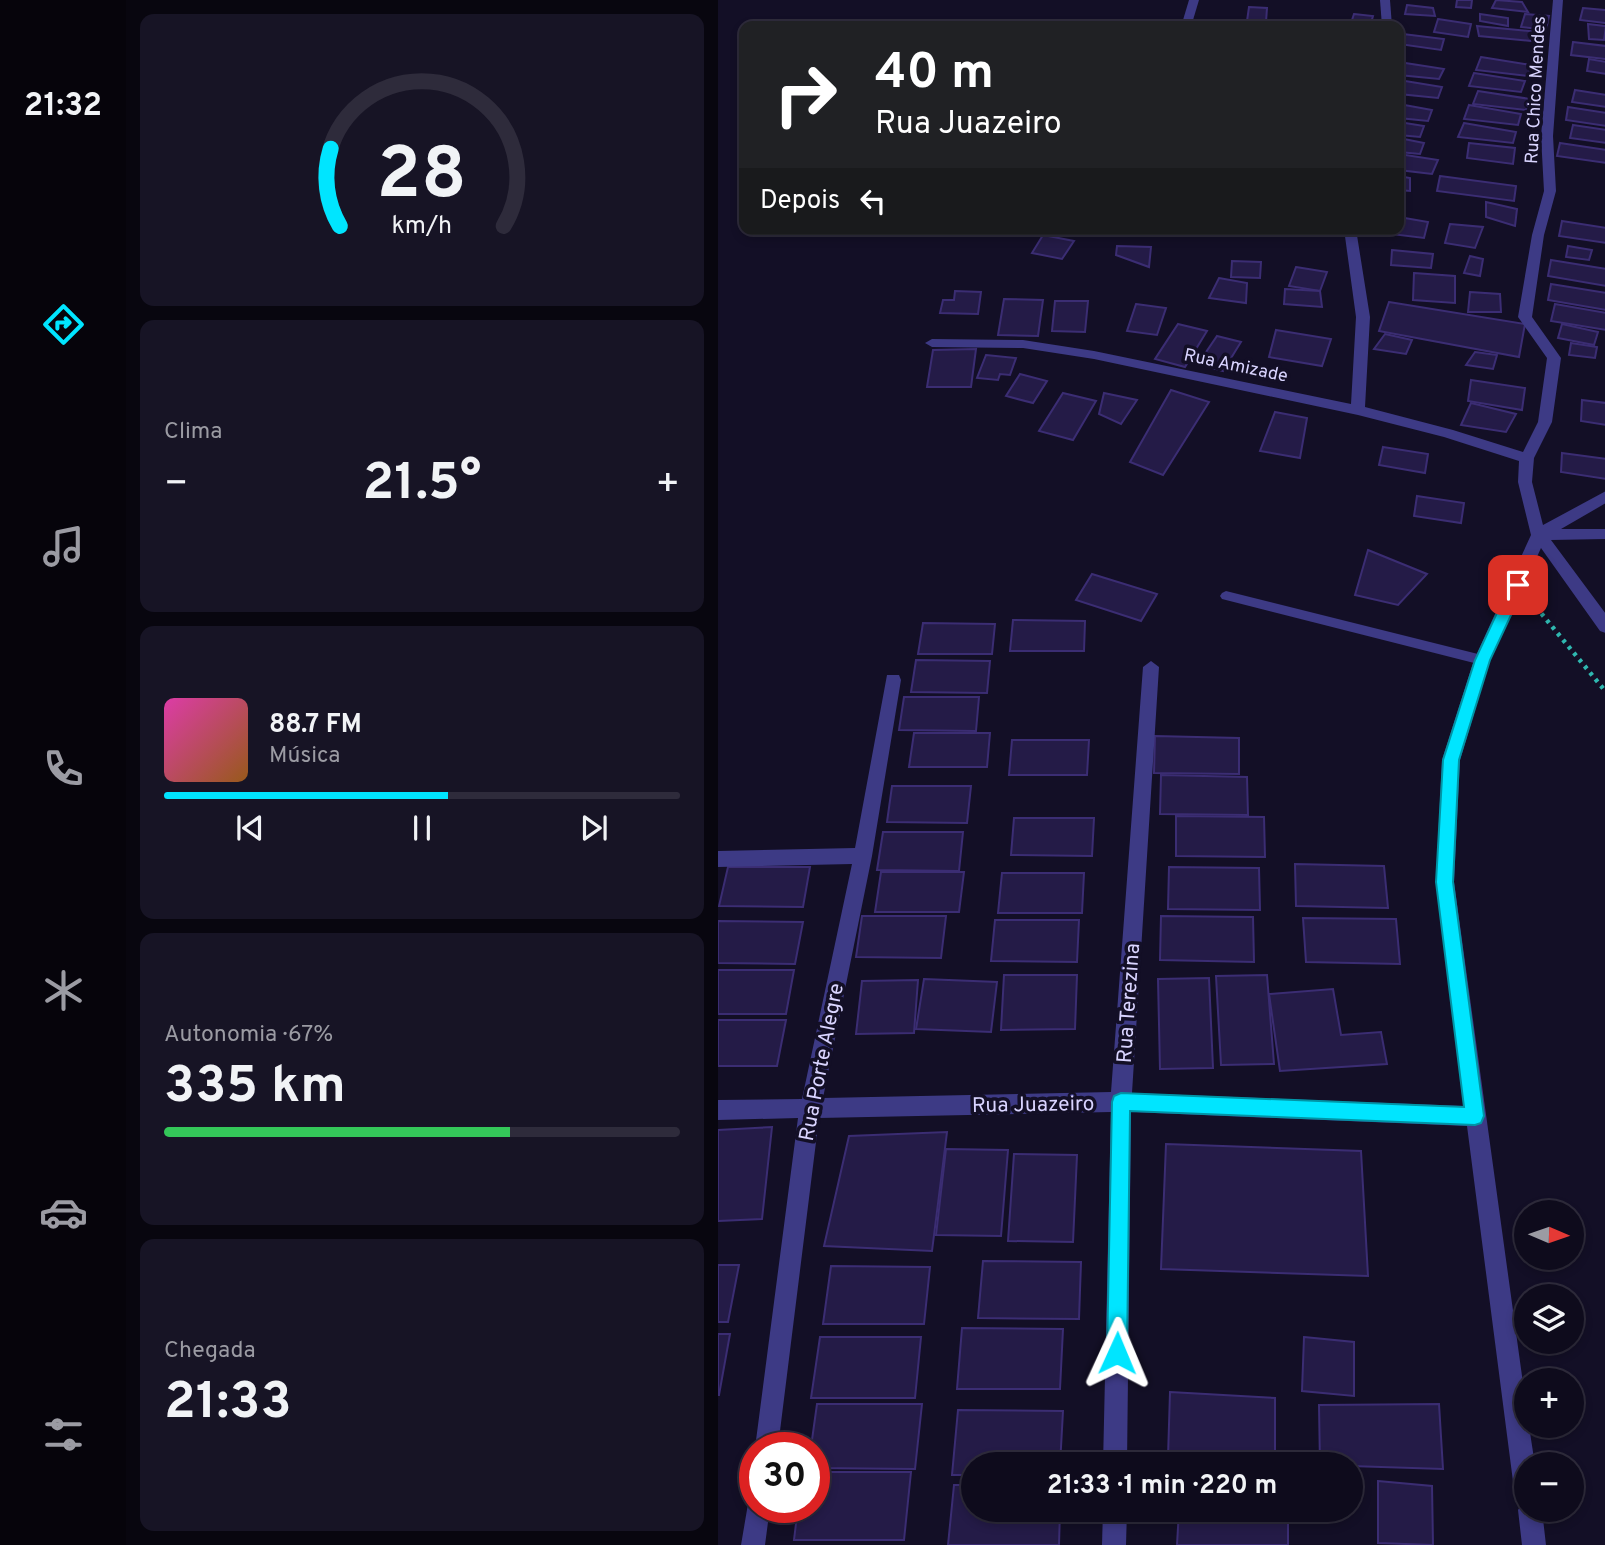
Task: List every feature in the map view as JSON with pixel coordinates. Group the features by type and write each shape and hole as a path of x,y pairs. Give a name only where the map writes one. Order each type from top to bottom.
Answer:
{"street":[{"path":"1188,20 1194,0"},
{"path":"1385,0 1387,21"},
{"name":"Rua Chico Mendes","path":"1527,458 1545,422 1552,389 1554,358 1525,317 1538,235 1550,191 1547,136 1558,0"},
{"path":"1351,235 1363,317 1358,410"},
{"name":"Rua Amizade","path":"932,344 1023,344 1094,355 1358,410 1448,433 1527,458"},
{"path":"1527,458 1525,482 1539,535 1605,627"},
{"path":"1521,1452 1445,882 1451,760 1482,660 1539,535 1605,496"},
{"path":"1539,535 1605,534"},
{"name":"Rua Terezina","path":"1115,1452 1121,1102 1151,667"},
{"name":"Rua Porte Alegre","path":"768,1432 810,1109 863,856 893,680"},
{"path":"718,859 863,856"},
{"name":"Rua Juazeiro","path":"718,1110 1121,1102 1475,1116"},
{"path":"1114,1545 1115,1522"},
{"path":"1531,1522 1534,1545"},
{"path":"753,1545 756,1523"}],"lane":[{"path":"1226,596 1482,660"}],"path":[{"path":"1518,585 1605,692"}],"building":[{"path":"1457,0 1472,0 1471,8 1456,7"},
{"path":"1496,0 1522,2 1528,12 1492,8"},
{"path":"1407,5 1433,8 1435,16 1405,14"},
{"path":"1249,7 1267,8 1266,21 1247,21"},
{"path":"1583,8 1606,10 1606,23 1580,20"},
{"path":"1354,14 1373,16 1372,21 1352,21"},
{"path":"1480,14 1508,18 1508,26 1480,21"},
{"path":"1525,14 1549,16 1546,30 1521,27"},
{"path":"1438,19 1471,24 1468,37 1434,32"},
{"path":"1588,24 1606,26 1604,40 1589,39"},
{"path":"1477,26 1539,32 1542,42 1479,36"},
{"path":"1404,34 1444,39 1441,50 1404,45"},
{"path":"1573,42 1606,46 1606,59 1571,55"},
{"path":"1481,57 1531,65 1528,76 1476,70"},
{"path":"1589,59 1606,62 1606,74 1587,71"},
{"path":"1404,63 1444,69 1439,79 1404,76"},
{"path":"1474,73 1525,81 1521,92 1469,86"},
{"path":"1404,81 1442,87 1438,98 1404,95"},
{"path":"1575,90 1606,95 1606,107 1572,102"},
{"path":"1478,91 1530,99 1526,110 1473,104"},
{"path":"1404,105 1432,110 1428,121 1404,119"},
{"path":"1469,105 1521,114 1518,125 1464,119"},
{"path":"1568,107 1606,113 1606,126 1566,120"},
{"path":"1404,123 1424,126 1420,137 1404,135"},
{"path":"1464,123 1516,132 1513,143 1458,137"},
{"path":"1573,125 1606,130 1606,143 1570,138"},
{"path":"1404,139 1424,143 1420,154 1404,152"},
{"path":"1469,143 1515,148 1513,164 1467,158"},
{"path":"1560,143 1606,150 1606,163 1557,156"},
{"path":"1404,155 1438,160 1432,174 1404,171"},
{"path":"1440,176 1516,186 1514,201 1437,191"},
{"path":"1404,177 1410,178 1410,191 1404,190"},
{"path":"1486,202 1517,209 1515,226 1486,217"},
{"path":"1404,218 1428,222 1424,238 1399,235 1404,235"},
{"path":"1562,221 1606,228 1606,243 1559,236"},
{"path":"1450,224 1483,227 1475,248 1445,243"},
{"path":"1043,235 1074,241 1062,259 1032,253"},
{"path":"1117,246 1151,247 1149,267 1116,255"},
{"path":"1568,246 1592,250 1589,260 1566,257"},
{"path":"1392,250 1433,254 1431,268 1391,265"},
{"path":"1470,256 1483,259 1480,276 1464,273"},
{"path":"1551,260 1606,269 1606,286 1548,276"},
{"path":"1232,261 1261,262 1260,278 1231,277"},
{"path":"1296,267 1327,272 1320,291 1289,286"},
{"path":"1414,273 1455,276 1455,303 1413,300"},
{"path":"1219,278 1247,283 1246,303 1209,298"},
{"path":"1551,284 1606,293 1606,310 1548,300"},
{"path":"1285,289 1320,291 1322,307 1284,304"},
{"path":"955,291 981,292 978,314 940,313 943,300 954,300"},
{"path":"1470,292 1500,294 1501,312 1468,312"},
{"path":"1004,299 1043,300 1038,336 998,335"},
{"path":"1055,301 1088,301 1085,332 1052,331"},
{"path":"1389,302 1525,324 1519,357 1379,331"},
{"path":"1136,304 1166,308 1157,335 1127,331"},
{"path":"1555,304 1606,313 1606,330 1551,321"},
{"path":"1178,324 1207,331 1185,367 1155,359"},
{"path":"1562,324 1598,332 1594,345 1558,338"},
{"path":"1276,330 1331,339 1322,366 1269,357"},
{"path":"1385,334 1412,340 1406,354 1374,349"},
{"path":"1217,336 1241,342 1223,371 1198,364"},
{"path":"1571,343 1597,347 1595,358 1569,355"},
{"path":"976,349 971,387 927,387 933,350"},
{"path":"1475,352 1497,355 1493,369 1466,365"},
{"path":"986,355 1016,358 1010,375 1000,374 998,380 977,378"},
{"path":"1020,374 1047,381 1033,403 1006,396"},
{"path":"1471,380 1525,388 1522,410 1468,401"},
{"path":"1171,390 1209,402 1163,475 1130,462"},
{"path":"1063,393 1096,401 1073,440 1039,431"},
{"path":"1104,393 1137,400 1121,424 1099,414"},
{"path":"1582,400 1606,403 1606,425 1581,421"},
{"path":"1471,403 1516,414 1506,432 1461,425"},
{"path":"1275,412 1307,418 1300,458 1260,451"},
{"path":"1383,447 1428,454 1425,473 1379,465"},
{"path":"1562,453 1606,459 1606,479 1561,472"},
{"path":"1417,496 1464,503 1461,523 1414,516"},
{"path":"1368,550 1427,574 1398,605 1355,595"},
{"path":"1092,574 1157,594 1141,621 1076,600"},
{"path":"1013,620 1085,621 1084,651 1010,651"},
{"path":"923,623 995,624 992,654 918,654"},
{"path":"916,660 990,661 987,693 911,692"},
{"path":"904,697 979,697 976,731 899,730"},
{"path":"914,733 990,733 987,767 909,767"},
{"path":"1155,736 1239,738 1239,774 1154,773"},
{"path":"1012,740 1089,740 1087,775 1009,775"},
{"path":"1161,775 1247,777 1248,815 1160,814"},
{"path":"892,786 971,786 967,823 887,822"},
{"path":"1176,816 1264,817 1265,857 1176,856"},
{"path":"1014,818 1094,818 1092,856 1011,855"},
{"path":"883,832 963,832 959,871 877,870"},
{"path":"1295,864 1384,866 1388,908 1296,906"},
{"path":"728,867 810,867 803,907 719,906"},
{"path":"1169,867 1259,868 1260,910 1168,909"},
{"path":"881,872 964,872 959,912 875,912"},
{"path":"1002,873 1084,873 1082,913 998,913"},
{"path":"862,916 946,916 941,958 856,957"},
{"path":"1161,916 1253,917 1254,962 1160,960"},
{"path":"1303,918 1396,919 1400,964 1306,962"},
{"path":"995,920 1079,920 1077,962 991,961"},
{"path":"718,921 803,922 795,964 718,963"},
{"path":"718,970 794,970 786,1014 718,1014"},
{"path":"1004,975 1077,975 1075,1029 1001,1030"},
{"path":"1267,975 1274,1064 1221,1065 1216,976"},
{"path":"1209,978 1213,1068 1160,1069 1158,979"},
{"path":"924,979 997,982 991,1032 916,1029"},
{"path":"918,980 914,1033 856,1034 862,981"},
{"path":"1333,989 1341,1035 1381,1032 1387,1064 1280,1071 1269,994"},
{"path":"718,1020 786,1020 777,1066 718,1066"},
{"path":"772,1127 762,1219 718,1221 718,1130"},
{"path":"947,1132 932,1251 824,1246 849,1136"},
{"path":"1166,1144 1361,1151 1368,1276 1161,1269"},
{"path":"946,1149 1008,1150 1001,1236 936,1235"},
{"path":"1014,1154 1077,1155 1073,1242 1008,1241"},
{"path":"983,1261 1081,1262 1079,1319 978,1318"},
{"path":"718,1265 739,1265 728,1322 718,1322"},
{"path":"831,1266 930,1267 924,1324 823,1324"},
{"path":"962,1328 1063,1329 1060,1389 957,1389"},
{"path":"718,1334 730,1334 719,1395 718,1395"},
{"path":"820,1337 921,1337 915,1398 811,1398"},
{"path":"1304,1337 1354,1342 1354,1396 1302,1391"},
{"path":"1170,1392 1275,1398 1275,1452 1168,1452"},
{"path":"817,1404 922,1404 915,1469 830,1468 830,1432 813,1432"},
{"path":"1439,1404 1443,1469 1363,1466 1363,1452 1320,1452 1319,1405"},
{"path":"958,1410 1063,1411 1061,1452 961,1452 961,1475 952,1475"},
{"path":"830,1472 911,1472 904,1540 794,1540 796,1523 830,1523"},
{"path":"1378,1481 1432,1486 1433,1545 1378,1543"},
{"path":"954,1485 961,1485 961,1522 1060,1522 1059,1545 948,1545"},
{"path":"1178,1522 1288,1522 1288,1545 1177,1545"}],"route":[{"path":"1117,1353 1121,1102 1475,1116 1445,882 1451,760 1482,660 1518,585"}]}
